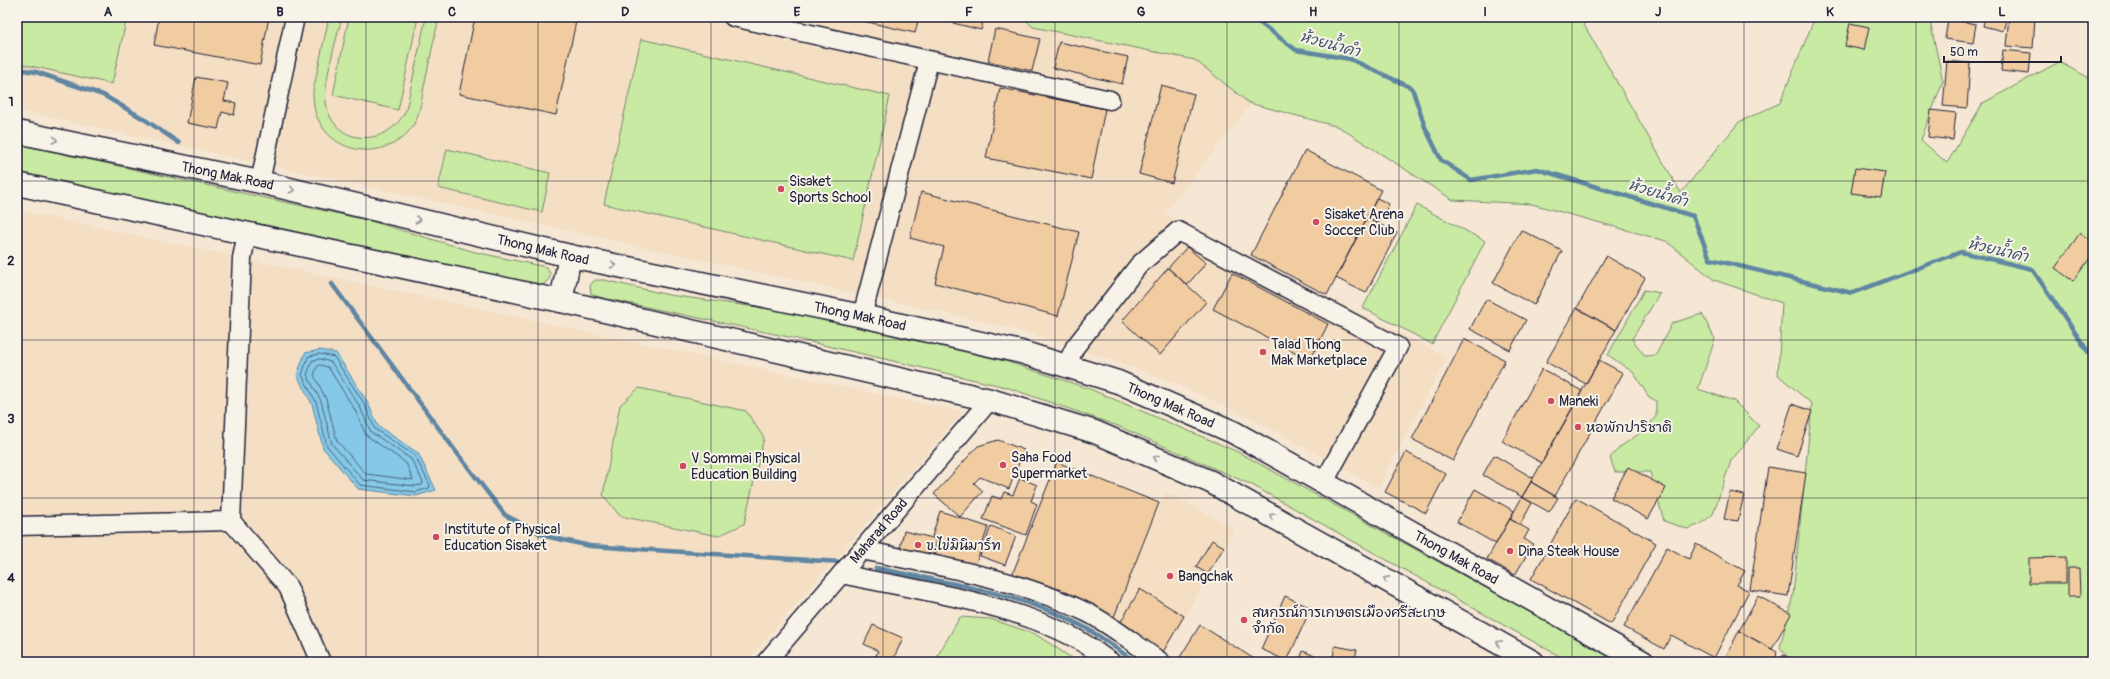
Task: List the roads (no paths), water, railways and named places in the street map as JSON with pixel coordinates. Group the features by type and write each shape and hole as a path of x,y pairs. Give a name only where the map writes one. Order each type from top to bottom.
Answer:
{"main road":[{"name":"Thong Mak Road","path":"17,132 260,182 570,256 862,316 1021,352 1118,382 1233,432 1643,662"},
{"path":"17,184 561,301 990,400 1095,432 1211,482 1533,662"},
{"path":"561,301 570,256"}],"street":[{"path":"260,182 295,17"},
{"path":"732,17 1110,100"},
{"path":"862,316 929,61"},
{"path":"1066,366 1075,347 1139,265 1178,231 1398,347 1324,482"},
{"path":"247,234 242,258 231,521 288,587 321,662"},
{"name":"Maharad Road","path":"766,662 990,400"},
{"path":"17,526 231,521"},
{"path":"862,550 966,572 1048,595 1089,614 1161,662"},
{"path":"841,574 960,600 1038,622 1076,639 1111,662"}],"water":[{"path":"320,350 336,353 368,403 378,426 418,453 436,490 416,496 358,489 323,448 312,404 297,375 305,353"}],"waterway":[{"name":"ห้วยน้ำคำ","path":"1252,17 1296,50 1350,59 1412,88 1425,127 1441,160 1471,180 1537,169 1693,216 1710,259 1852,293 1961,252 2032,269 2093,359"},
{"path":"17,69 36,72 103,95 144,119 179,143"},
{"path":"332,284 457,453 505,515 545,536 590,546 841,562"},
{"path":"876,568 982,590 1034,605 1082,626 1135,662"}],"place":[{"name":"Sisaket Sports School","path":"781,189"},
{"name":"Sisaket Arena Soccer Club","path":"1316,222"},
{"name":"Talad Thong Mak Marketplace","path":"1263,352"},
{"name":"Maneki","path":"1551,401"},
{"name":"หอพักปาริชาติ","path":"1578,427"},
{"name":"Saha Food Supermarket","path":"1003,465"},
{"name":"V Sommai Physical Education Building","path":"683,466"},
{"name":"Institute of Physical Education Sisaket","path":"436,537"},
{"name":"ข.ไข่มินิมาร์ท","path":"918,545"},
{"name":"Dina Steak House","path":"1510,551"},
{"name":"Bangchak","path":"1170,576"},
{"name":"สหกรณ์การเกษตรเมืองศรีสะเกษ จำกัด","path":"1244,620"}]}
